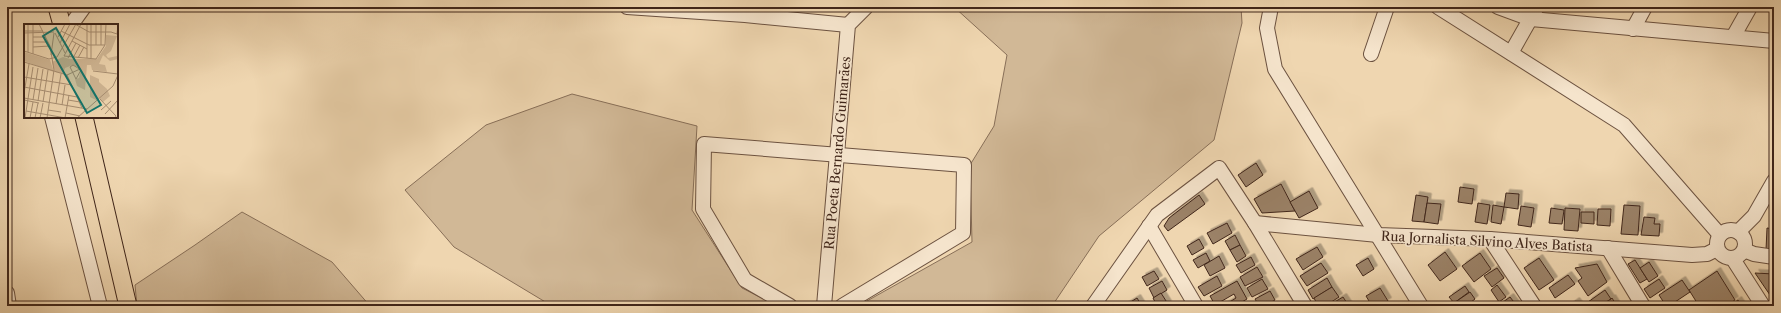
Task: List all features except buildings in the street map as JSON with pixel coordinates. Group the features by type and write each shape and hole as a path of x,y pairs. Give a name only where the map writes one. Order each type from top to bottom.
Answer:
{"main road":[{"path":"57,7 62,24"},
{"path":"84,118 128,306"}],"street":[{"path":"72,24 84,7"},
{"path":"627,7 748,11 848,25 866,7"},
{"path":"1271,7 1267,28 1275,69 1421,306"},
{"path":"1371,54 1387,7"},
{"path":"1438,7 1624,124 1720,235"},
{"path":"1498,7 1633,29 1774,41"},
{"path":"1633,29 1645,7"},
{"path":"1733,37 1750,7"},
{"path":"1511,53 1534,13"},
{"name":"Rua Poeta Bernardo Guimarães","path":"824,306 848,25"},
{"path":"52,118 100,306"},
{"path":"790,306 745,280 703,209 704,144 964,165 963,233 842,306"},
{"path":"1093,306 1157,215 1218,168 1255,224 1305,306"},
{"path":"1738,232 1754,216 1774,181"},
{"name":"Rua Jornalista Silvino Alves Batista","path":"1255,224 1378,235 1490,239 1692,255 1707,254 1717,249"},
{"path":"1149,226 1196,306"},
{"path":"1729,230 1738,232 1744,240 1744,250 1738,257 1733,259 1723,257 1717,249 1720,235 1729,230"},
{"path":"1490,239 1534,306"},
{"path":"1608,248 1643,306"},
{"path":"1744,250 1754,254 1774,257"},
{"path":"1733,259 1763,306"},
{"path":"7,293 9,306"}],"shaded area":[{"path":"954,7 1241,7 1242,23 1214,140 1099,236 1052,306 858,306 972,242 970,165 994,126 1007,55"},
{"path":"572,94 697,126 692,210 742,288 778,306 552,306 454,247 405,190 486,125"},
{"path":"242,212 332,262 370,306 137,306 135,285"}]}
